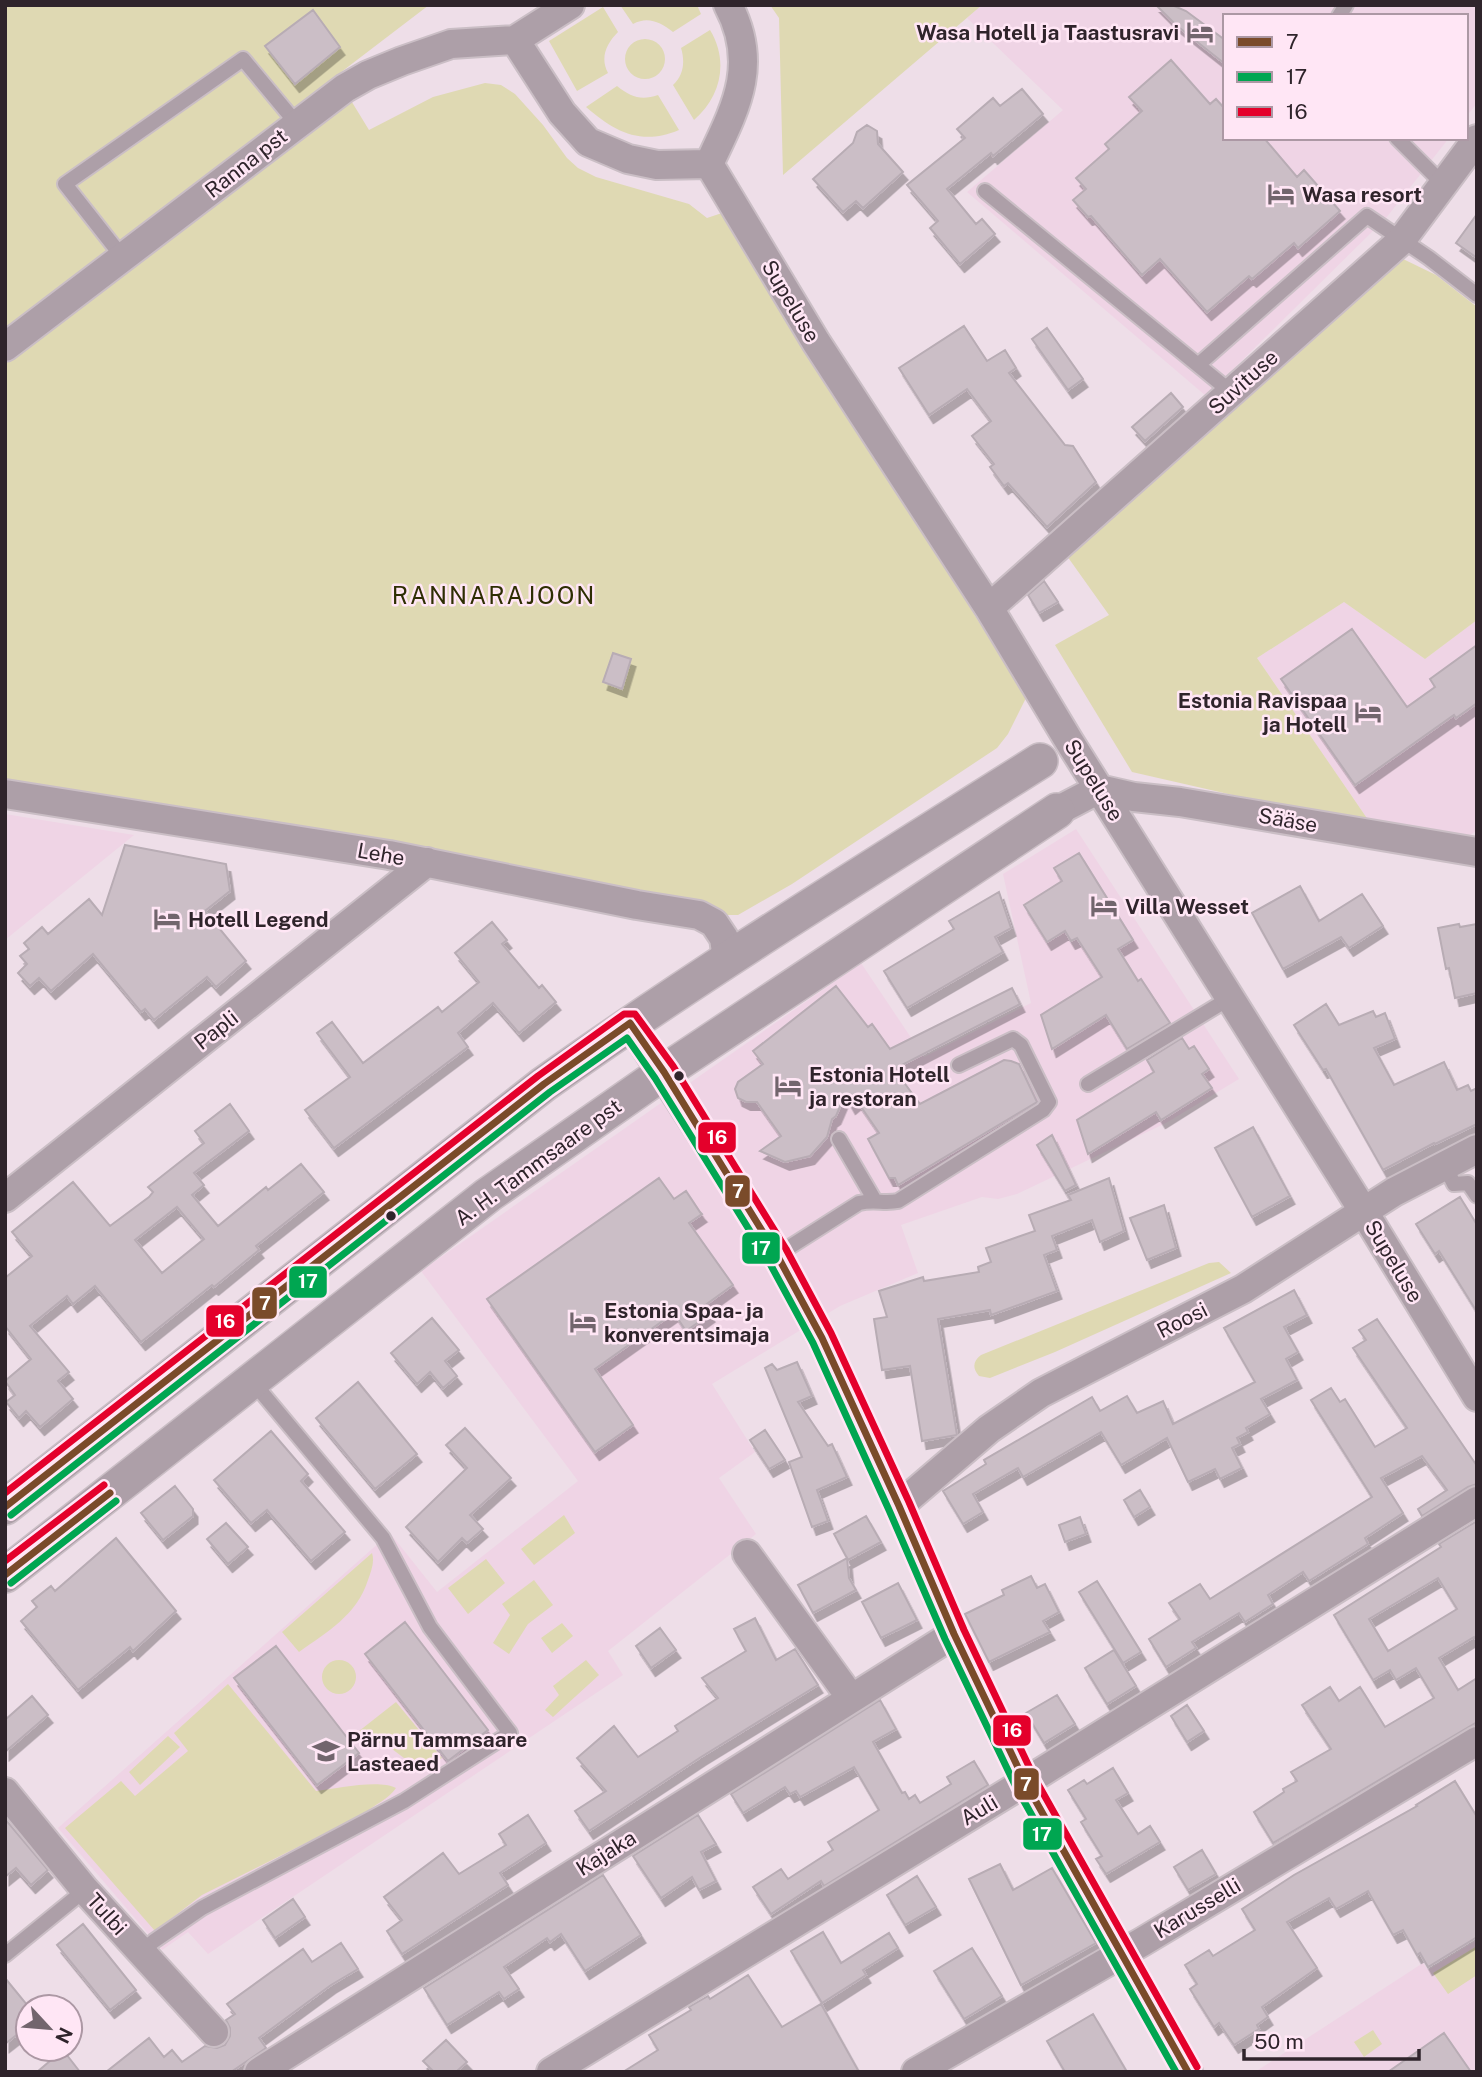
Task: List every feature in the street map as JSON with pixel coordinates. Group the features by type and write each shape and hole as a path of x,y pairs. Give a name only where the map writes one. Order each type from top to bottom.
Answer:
{"street":[{"path":"570,5 515,40 562,113 588,142 628,159 657,165 709,164 734,110 744,66 744,50 728,5"},
{"name":"Ranna pst","path":"5,347 124,259 297,124 368,75 451,44 515,40"},
{"name":"Suvituse","path":"989,608 1401,241 1477,139"},
{"name":"Supeluse","path":"709,164 816,342 989,608 1477,1397"},
{"path":"5,1507 544,1084 727,959 1069,741"},
{"name":"A. H. Tammsaare pst","path":"5,1575 482,1199 664,1072 1057,811 1099,789"},
{"name":"Sääse","path":"1099,789 1134,797 1180,802 1477,852"},
{"name":"Lehe","path":"5,794 427,862 699,915 715,923 724,937 727,959"},
{"name":"Papli","path":"5,1198 427,862"},
{"path":"630,1023 664,1072 777,1255 821,1338 899,1506 954,1634 1025,1782 1188,2072"},
{"name":"Roosi","path":"899,1506 989,1429 1041,1393 1243,1289 1394,1192 1477,1149"},
{"path":"449,1159 482,1199"},
{"name":"Auli","path":"551,2072 1477,1501"},
{"path":"747,1554 851,1698"},
{"name":"Kajaka","path":"259,2072 954,1634"},
{"name":"Karusselli","path":"916,2072 1122,1953 1477,1741"},
{"name":"Tulbi","path":"5,1792 86,1890 214,2032"}],"lane":[{"path":"124,259 65,184 243,59 297,124"},
{"path":"1398,140 1443,184"},
{"path":"985,191 1231,393"},
{"path":"1198,365 1367,216 1477,295"},
{"path":"1088,1084 1230,998"},
{"path":"777,1255 859,1203 874,1199 887,1203 898,1201 1043,1110 1049,1102 1021,1045 1013,1040 959,1065"},
{"path":"839,1139 874,1199"},
{"path":"1445,1166 1454,1184 1468,1183 1477,1196"},
{"path":"141,1952 202,1908 404,1801 510,1733 430,1627 383,1538 252,1381"},
{"path":"5,1955 86,1890"}],"shaded area":[{"path":"5,5 429,5 336,76 369,130 433,97 485,83 501,85 515,94 578,168 596,177 689,204 707,218 725,212 1026,698 1008,734 997,748 792,884 738,915 722,915 213,814 5,780"},
{"path":"620,5 697,5 701,14 673,32 654,21 644,20 633,24"},
{"path":"770,5 982,5 783,175 779,18"},
{"path":"982,5 1477,5 1477,103 1468,114 1468,14 1223,14 1223,140 1447,140 1386,218 1206,396 967,192 1063,110 967,18"},
{"path":"603,7 618,32 606,51 604,62 608,73 577,91 549,41"},
{"path":"710,30 719,54 719,78 711,101 694,120 673,85 683,68 681,48"},
{"path":"645,39 659,45 665,59 659,73 645,79 631,73 625,59 631,45"},
{"path":"617,86 636,97 658,95 679,130 653,137 629,134 607,123 586,107"},
{"path":"1401,258 1436,275 1477,307 1477,620 1425,659 1344,602 1257,658 1373,827 1132,772 1055,645 1109,615 1067,556"},
{"path":"1344,602 1425,659 1477,620 1477,830 1462,841 1373,827 1257,658"},
{"path":"5,814 134,835 5,940"},
{"path":"1076,829 1239,1079 1166,1123 1017,1194 998,1199 982,1197 901,1225 918,1273 840,1306 712,1384 755,1452 719,1478 756,1534 608,1651 623,1675 208,1954 188,1932 162,1950 58,1828 390,1533 437,1592 578,1481 421,1271 861,963 924,1057 1031,1003 1003,874"},
{"path":"1219,1262 1231,1273 1055,1352 990,1378 979,1376 975,1370 975,1362 981,1355 1209,1263"},
{"path":"564,1515 575,1533 534,1565 521,1549"},
{"path":"372,1553 371,1570 357,1603 340,1622 299,1652 282,1632"},
{"path":"486,1559 505,1583 468,1614 448,1588"},
{"path":"534,1580 553,1605 528,1624 509,1654 493,1643 510,1615 502,1604"},
{"path":"562,1623 573,1636 552,1653 541,1638"},
{"path":"339,1660 351,1665 356,1677 351,1689 339,1694 327,1689 322,1677 327,1665"},
{"path":"586,1660 599,1675 553,1717 545,1710 559,1695 553,1686"},
{"path":"228,1684 316,1791 368,1784 396,1788 364,1814 202,1895 155,1931 65,1828 121,1781 135,1796 188,1751 174,1733"},
{"path":"396,1702 442,1758 429,1765 421,1764 404,1758 384,1743 359,1743 354,1735"},
{"path":"168,1736 180,1747 140,1785 129,1772"},
{"path":"1477,1940 1477,2072 1255,2072 1423,1963 1428,1970"},
{"path":"1477,1946 1477,1975 1448,1994 1433,1973"},
{"path":"1373,2030 1382,2044 1364,2057 1354,2042"}],"building":[{"name":"Wasa Hotell ja Taastusravi","path":"1156,5 1172,5 1186,11 1223,39 1223,62 1176,25"},
{"path":"313,10 340,47 295,84 265,46"},
{"path":"1171,60 1210,104 1216,99 1223,107 1223,140 1266,140 1297,177 1304,170 1340,211 1298,248 1294,243 1252,279 1249,276 1207,312 1160,259 1142,275 1091,216 1088,217 1073,200 1086,189 1076,178 1109,149 1105,144 1142,111 1129,97"},
{"path":"1022,89 1043,114 993,156 991,153 947,189 976,224 982,219 995,234 960,264 930,228 938,221 907,185 965,138 957,129 993,98 1000,106"},
{"path":"867,125 877,131 878,144 903,172 863,208 856,201 843,212 813,179 853,143 857,132"},
{"path":"1477,214 1477,258 1456,243"},
{"path":"964,326 987,361 1005,350 1016,368 1009,373 1065,445 1073,446 1096,482 1047,527 1008,483 1004,486 990,467 994,464 972,436 991,421 967,389 929,415 899,368"},
{"path":"1047,328 1083,379 1068,390 1032,339"},
{"path":"1171,393 1183,407 1145,441 1132,427"},
{"path":"1044,581 1058,602 1039,613 1028,595"},
{"name":"Estonia Ravispaa ja Hotell","path":"1352,629 1407,707 1435,687 1430,679 1477,645 1477,703 1456,718 1454,715 1355,785 1281,679"},
{"path":"613,653 631,659 622,689 603,682"},
{"path":"125,845 226,864 230,891 205,911 246,961 216,987 207,977 154,1020 145,1009 141,1012 93,954 51,991 39,978 30,986 18,973 27,964 20,956 29,949 24,943 42,927 48,934 89,899 102,915"},
{"path":"1079,853 1133,940 1118,949 1170,1023 1127,1049 1106,1015 1052,1049 1041,1015 1102,977 1077,938 1071,941 1065,931 1047,942 1024,905 1062,881 1054,868"},
{"path":"1300,886 1319,921 1362,894 1383,926 1349,948 1341,937 1283,969 1252,913"},
{"path":"999,892 1011,928 995,937 1003,952 907,1008 884,971 954,929 949,921"},
{"path":"492,922 507,940 502,944 539,988 542,985 556,1002 519,1033 493,1003 458,1033 468,1047 334,1148 305,1110 350,1077 317,1033 332,1022 363,1063 438,1007 442,1012 479,982 455,953"},
{"path":"1459,924 1460,927 1477,924 1477,993 1455,998 1438,928"},
{"name":"Estonia Hotell ja restoran","path":"836,986 868,1027 872,1024 890,1049 1012,988 1020,1004 894,1069 920,1104 1004,1060 1011,1061 1019,1064 1037,1102 898,1185 895,1178 889,1178 868,1139 879,1133 857,1101 851,1106 845,1095 832,1119 827,1137 810,1156 785,1162 760,1151 781,1136 757,1102 746,1102 738,1098 735,1089 738,1082 763,1064 753,1051"},
{"path":"1326,1004 1339,1025 1373,1011 1376,1017 1385,1013 1395,1039 1374,1048 1394,1085 1444,1062 1457,1090 1468,1085 1471,1091 1477,1088 1477,1124 1383,1170 1326,1069 1323,1070 1294,1025"},
{"path":"1182,1038 1189,1049 1194,1046 1209,1069 1202,1074 1212,1088 1161,1120 1156,1112 1088,1154 1077,1120 1154,1072 1147,1060"},
{"path":"230,1104 249,1131 194,1173 204,1185 192,1195 218,1226 266,1187 268,1190 301,1164 324,1192 256,1246 259,1250 214,1287 212,1285 141,1342 95,1286 73,1304 67,1296 30,1326 69,1372 58,1381 73,1399 40,1427 26,1411 19,1418 6,1402 15,1395 5,1381 31,1359 5,1326 5,1278 32,1256 12,1232 73,1182 110,1226 149,1197 153,1192 148,1187 204,1143 195,1131","holes":["177,1207 204,1239 162,1273 135,1240"]},
{"path":"1253,1127 1290,1196 1252,1217 1215,1148"},
{"path":"1052,1135 1076,1185 1065,1191 1037,1145"},
{"name":"Estonia Spaa- ja konverentsimaja","path":"659,1178 674,1199 686,1191 702,1214 689,1223 733,1285 704,1306 710,1314 686,1331 674,1313 595,1369 633,1425 595,1452 487,1299"},
{"path":"1109,1178 1124,1231 1100,1242 1092,1220 1052,1236 1057,1250 1044,1255 1057,1291 991,1315 990,1310 938,1319 957,1435 922,1441 910,1366 882,1370 874,1319 887,1317 879,1291 923,1277 924,1281 979,1272 978,1267 991,1262 986,1248 1035,1231 1029,1215 1071,1200 1068,1195"},
{"path":"1460,1197 1477,1225 1477,1312 1439,1251 1435,1254 1416,1224"},
{"path":"1164,1205 1176,1248 1147,1260 1130,1218"},
{"path":"1294,1290 1307,1315 1284,1327 1298,1352 1286,1359 1297,1380 1261,1399 1270,1414 1246,1428 1248,1432 1237,1438 1240,1444 1232,1448 1242,1468 1220,1479 1215,1469 1188,1482 1167,1438 1121,1465 1101,1432 1023,1477 1018,1468 973,1494 983,1512 963,1524 943,1491 986,1464 984,1460 1092,1397 1100,1411 1127,1396 1137,1413 1163,1401 1173,1424 1255,1382 1224,1328"},
{"path":"432,1318 459,1350 445,1361 457,1376 443,1388 430,1372 417,1384 391,1353"},
{"path":"1377,1319 1477,1466 1477,1484 1422,1516 1418,1509 1447,1490 1422,1456 1381,1478 1403,1513 1365,1538 1368,1544 1309,1581 1303,1572 1268,1595 1273,1604 1245,1622 1239,1613 1192,1642 1196,1648 1166,1667 1149,1639 1180,1619 1169,1603 1200,1584 1210,1599 1372,1497 1311,1400 1331,1388 1340,1402 1345,1399 1375,1447 1407,1428 1353,1348 1366,1340 1359,1330"},
{"path":"797,1362 812,1396 798,1402 828,1446 832,1444 847,1477 817,1490 828,1521 812,1527 789,1462 802,1457 765,1368 772,1364 777,1370"},
{"path":"358,1382 417,1454 375,1489 316,1418"},
{"path":"465,1428 511,1478 470,1515 483,1529 467,1543 462,1538 438,1562 406,1527 467,1468 446,1445"},
{"path":"765,1430 785,1460 769,1469 750,1440"},
{"path":"271,1431 308,1474 301,1481 345,1532 311,1561 267,1510 251,1523 214,1480"},
{"path":"175,1486 193,1509 193,1516 163,1540 141,1513"},
{"path":"1140,1490 1150,1507 1134,1517 1124,1500"},
{"path":"866,1516 881,1542 848,1560 834,1534"},
{"path":"1080,1517 1086,1534 1065,1542 1059,1525"},
{"path":"1477,1521 1477,1641 1474,1637 1439,1658 1458,1690 1477,1678 1477,1722 1273,1843 1254,1812 1297,1781 1291,1772 1331,1749 1302,1705 1330,1687 1339,1701 1360,1687 1385,1727 1434,1698 1416,1668 1396,1680 1390,1670 1373,1680 1334,1615 1441,1547 1439,1544","holes":["1438,1578 1457,1609 1388,1651 1369,1619"]},
{"path":"226,1523 248,1547 228,1564 207,1539"},
{"path":"116,1538 176,1611 133,1651 130,1647 78,1690 21,1621 37,1607 32,1601 51,1586 55,1591"},
{"path":"847,1558 849,1578 856,1590 813,1613 798,1585"},
{"path":"1031,1576 1037,1588 1045,1584 1059,1612 1043,1621 1050,1632 989,1662 965,1614 1004,1595 1002,1590"},
{"path":"1097,1581 1141,1652 1123,1663 1079,1592"},
{"path":"898,1583 917,1620 881,1638 862,1602"},
{"path":"755,1618 776,1660 795,1649 818,1685 701,1757 589,1831 575,1811 606,1791 577,1758 614,1726 638,1757 678,1731 675,1726 718,1698 702,1678 746,1651 734,1629"},
{"path":"405,1622 488,1730 448,1761 365,1654"},
{"path":"660,1628 676,1650 651,1668 636,1646"},
{"path":"276,1646 359,1753 317,1785 234,1678"},
{"path":"1114,1650 1136,1686 1107,1704 1085,1668"},
{"path":"1057,1695 1075,1724 1044,1743 1026,1713"},
{"path":"32,1696 48,1715 5,1752 5,1720"},
{"path":"880,1700 896,1729 873,1742 902,1793 905,1792 909,1799 915,1795 920,1803 951,1784 947,1777 974,1761 988,1785 824,1886 821,1881 771,1914 753,1887 781,1869 788,1879 833,1850 828,1842 879,1810 854,1767 800,1797 796,1791 790,1794 785,1787 743,1813 731,1794"},
{"path":"1187,1705 1204,1731 1187,1742 1171,1716"},
{"path":"1113,1768 1128,1793 1116,1800 1138,1834 1150,1826 1160,1842 1106,1874 1096,1859 1102,1856 1081,1822 1086,1819 1068,1790 1084,1780 1087,1784"},
{"path":"1455,1781 1477,1817 1477,1937 1428,1967 1420,1953 1417,1955 1403,1930 1393,1935 1368,1891 1336,1909 1329,1898 1287,1922 1317,1968 1262,2007 1268,2017 1257,2025 1259,2029 1234,2045 1219,2023 1214,2027 1190,1989 1197,1984 1185,1965 1209,1950 1213,1956 1255,1930 1242,1909 1294,1875 1417,1806"},
{"path":"528,1815 546,1843 500,1873 508,1885 402,1954 387,1931 402,1920 384,1897 443,1853 459,1874 506,1845 499,1834"},
{"path":"698,1815 716,1844 701,1852 716,1881 699,1890 692,1877 661,1898 633,1856"},
{"path":"5,1819 48,1870 31,1885 16,1868 5,1877"},
{"path":"1202,1850 1216,1874 1188,1890 1174,1867"},
{"path":"1000,1864 1013,1890 1052,1868 1096,1943 1021,1985 969,1879"},
{"path":"603,1875 641,1935 585,1971 561,1934 550,1942 547,1938 504,1967 519,1989 504,1999 499,1992 447,2025 424,1988"},
{"path":"917,1876 936,1907 905,1925 887,1895"},
{"path":"293,1899 305,1917 275,1938 263,1920"},
{"path":"83,1924 136,1990 110,2010 57,1945"},
{"path":"823,1932 841,1963 889,1933 898,1948 863,1970 866,1975 822,2003 791,1951"},
{"path":"341,1943 358,1969 331,1985 259,2038 266,2048 231,2072 106,2072 149,2038 164,2057 172,2050 182,2062 205,2046 217,2048 225,2045 230,2036 226,2020 235,2014 227,2004 303,1949 312,1962"},
{"path":"972,1948 1002,1996 964,2019 934,1971"},
{"path":"748,1975 782,2027 821,2004 859,2072 623,2072 658,2050 649,2035 691,2010 689,2007 708,1996 710,1999"},
{"path":"5,1978 17,1993 14,1993 14,2037 5,2044"},
{"path":"1093,2014 1127,2072 1065,2072 1047,2041"},
{"path":"1444,2033 1471,2072 1388,2072 1418,2051"},
{"path":"446,2040 467,2062 456,2072 434,2072 423,2061"},
{"path":"48,2063 73,2063 80,2072 37,2072"}],"transit line":[{"name":"16","path":"5,1493 538,1076 624,1014 635,1014 673,1066 786,1249 831,1333 909,1502 964,1630 1034,1777 1197,2067"},
{"name":"7","path":"5,1507 544,1084 630,1023 664,1072 777,1255 822,1338 954,1634 1025,1782 1188,2072"},
{"name":"17","path":"11,1515 550,1092 627,1038 655,1078 768,1260 813,1343 945,1639 1016,1787 1176,2072"},
{"name":"16","path":"5,1561 104,1485"},
{"name":"7","path":"5,1575 110,1493"},
{"name":"17","path":"11,1583 116,1501"}],"place":[{"name":"Wasa Hotell ja Taastusravi","path":"1200,32"},
{"name":"Wasa resort","path":"1281,194"},
{"name":"Estonia Ravispaa ja Hotell","path":"1368,712"},
{"name":"Villa Wesset","path":"1104,906"},
{"name":"Hotell Legend","path":"167,919"},
{"name":"Estonia Hotell ja restoran","path":"788,1086"},
{"name":"Estonia Spaa- ja konverentsimaja","path":"583,1322"},
{"name":"Pärnu Tammsaare Lasteaed","path":"326,1751"}],"district":[{"name":"RANNARAJOON","path":"494,595"}]}
